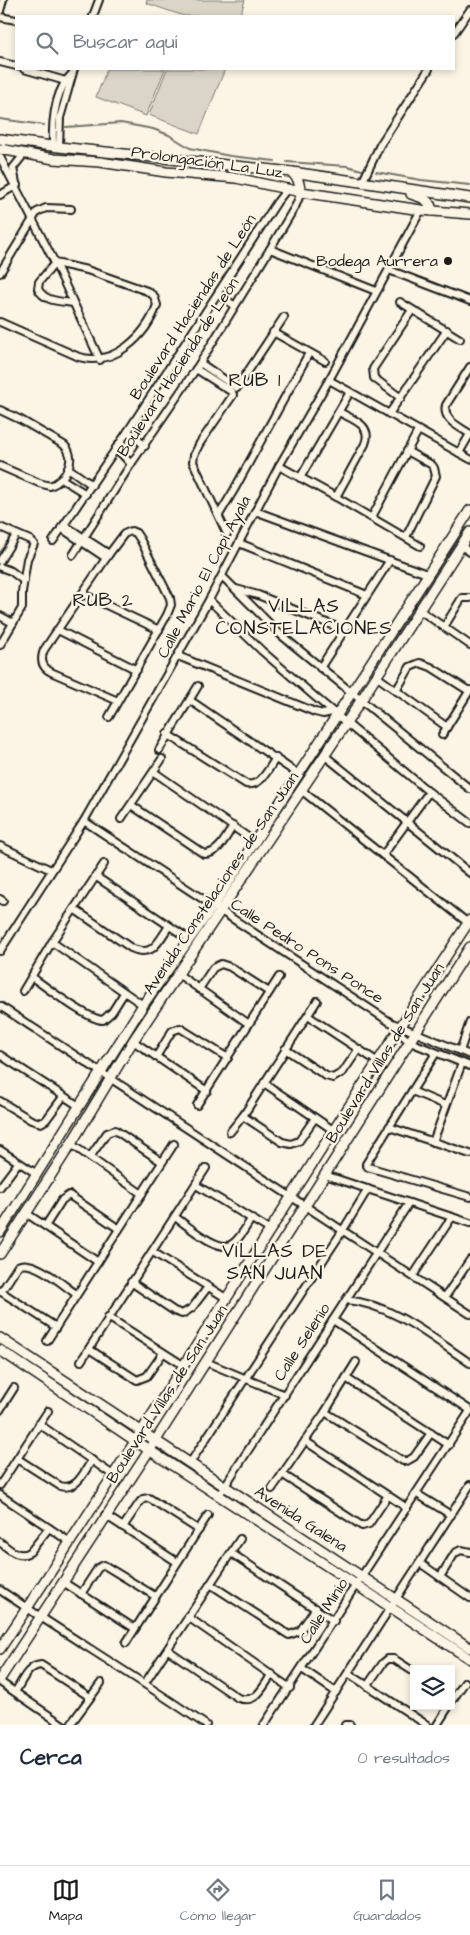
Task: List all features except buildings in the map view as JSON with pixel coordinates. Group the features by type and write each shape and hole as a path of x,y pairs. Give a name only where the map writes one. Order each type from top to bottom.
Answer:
{"street":[{"path":"0,11 3,0"},
{"path":"93,15 99,0"},
{"path":"455,32 470,10"},
{"path":"0,16 15,20"},
{"path":"0,62 15,66"},
{"path":"28,70 68,81"},
{"path":"362,183 380,145 428,70"},
{"path":"56,147 68,81 73,71"},
{"name":"Prolongación La Luz","path":"0,139 56,147 292,172 470,198"},
{"name":"Prolongación La Luz","path":"0,149 54,159 100,162 166,172 236,178 301,192 421,210 470,214"},
{"path":"10,169 25,153"},
{"path":"0,157 10,169 17,188 56,263 100,360"},
{"path":"292,172 298,180 301,192"},
{"path":"288,188 298,180 312,175"},
{"path":"0,195 17,188"},
{"name":"Boulevard Haciendas de León","path":"53,541 288,188"},
{"path":"394,188 426,200 430,203 432,211"},
{"name":"Boulevard Hacienda de León","path":"74,555 131,464 198,366 270,249 296,205 301,192"},
{"path":"0,273 37,212 43,209 71,209"},
{"name":"Calle Mario El Capi Ayala","path":"0,951 84,820 178,656 279,466 421,210"},
{"path":"270,249 376,291"},
{"path":"56,263 39,282 38,289 42,296 73,303"},
{"path":"0,322 79,357 94,360 100,360 125,349 138,336 155,310 156,302 154,296 147,291 87,270 56,263"},
{"path":"389,270 470,301"},
{"path":"218,295 234,305"},
{"path":"400,302 460,339"},
{"path":"400,398 374,378 373,369 412,310"},
{"path":"198,366 238,388 284,317"},
{"path":"390,414 447,330"},
{"path":"273,332 325,361"},
{"path":"218,515 234,490 309,353"},
{"path":"198,366 232,392 233,395 194,456 194,467 227,534"},
{"path":"458,453 470,434 448,418 444,410 470,367"},
{"path":"328,380 470,460"},
{"path":"300,478 350,392"},
{"path":"0,410 64,445 71,454 68,468 62,479 50,486 0,466"},
{"path":"336,496 365,444 368,435 364,427 339,412"},
{"path":"372,517 418,430"},
{"path":"128,431 145,446"},
{"path":"116,448 131,464"},
{"path":"406,537 436,476 432,464 407,450"},
{"path":"279,466 336,496 420,546"},
{"path":"68,468 92,485"},
{"path":"62,479 86,494"},
{"name":"Avenida Constelaciones de San Juan","path":"0,1232 143,1005 213,906 335,714 351,693 470,510"},
{"path":"255,511 427,574"},
{"path":"0,526 34,542 27,559 22,608 0,645"},
{"path":"63,526 107,556"},
{"path":"109,717 170,609 170,598 136,533 131,531 126,532 107,556 42,654 44,667 51,672 118,701"},
{"name":"Avenida Constelaciones de San Juan","path":"0,1254 133,1042 347,722 418,609 470,532"},
{"path":"0,561 16,535"},
{"path":"239,543 367,595"},
{"path":"461,546 470,552"},
{"path":"320,668 390,560"},
{"path":"0,567 11,571 24,581"},
{"path":"222,576 282,636 470,789"},
{"path":"234,588 344,630"},
{"path":"83,594 159,630"},
{"path":"444,627 460,600 462,598 470,598"},
{"path":"209,600 262,651 335,714 347,722 429,792 470,823"},
{"path":"418,609 470,645"},
{"path":"0,616 13,623"},
{"path":"58,630 137,670"},
{"path":"178,656 315,712 335,714"},
{"path":"396,691 410,667 420,663 431,667 470,691 442,735"},
{"path":"376,676 447,727"},
{"path":"159,750 198,686"},
{"path":"190,701 298,774"},
{"path":"167,734 246,784 259,782 276,758"},
{"path":"324,755 470,872"},
{"path":"121,819 162,759"},
{"path":"154,772 255,842"},
{"path":"301,790 469,921"},
{"path":"384,855 429,792"},
{"path":"131,806 204,854 216,850 233,826"},
{"name":"Calle Pedro Pons Ponce","path":"84,820 399,1028"},
{"path":"0,846 51,870"},
{"path":"23,991 52,942 104,864"},
{"path":"95,876 189,939"},
{"path":"74,909 131,948 140,952 150,950 155,946 169,926"},
{"name":"Boulevard Villas de San Juan","path":"0,1649 3,1639 27,1608 70,1542 469,921"},
{"path":"52,942 143,1005"},
{"name":"Boulevard Villas de San Juan","path":"0,1680 156,1440 470,948"},
{"path":"199,989 213,968 221,964 230,967 269,992"},
{"path":"178,974 249,1024"},
{"path":"32,977 87,1015 99,1020 103,1020 112,1012 124,993"},
{"path":"197,1105 238,1044 279,977"},
{"path":"230,1132 243,1116 317,1001"},
{"path":"0,1006 102,1071 470,1314"},
{"path":"308,1016 378,1062"},
{"path":"460,1051 470,1022"},
{"path":"156,1057 172,1032 180,1028 228,1058"},
{"path":"399,1028 416,1033 470,1056"},
{"path":"399,1028 410,1042 470,1066"},
{"path":"133,1042 207,1091"},
{"path":"285,1049 326,1076 333,1078 343,1072 358,1050"},
{"path":"436,1053 367,1162 368,1167 470,1197"},
{"path":"0,1056 79,1106"},
{"path":"433,1142 462,1063"},
{"path":"264,1083 334,1130"},
{"path":"412,1091 446,1105"},
{"path":"0,1101 34,1122 40,1123 46,1120 63,1096"},
{"path":"243,1116 282,1142 292,1144 298,1141 315,1118"},
{"path":"389,1127 470,1154"},
{"path":"90,1157 107,1133 115,1130 162,1162"},
{"path":"70,1144 142,1194"},
{"path":"47,1341 174,1144"},
{"path":"0,1150 37,1174"},
{"path":"0,1187 18,1163"},
{"path":"81,1361 206,1168"},
{"path":"325,1175 470,1223"},
{"path":"196,1185 270,1230"},
{"path":"190,1463 344,1230 368,1189"},
{"path":"46,1225 62,1200 69,1195 119,1229"},
{"name":"Calle Selenio","path":"219,1495 409,1203"},
{"path":"26,1213 98,1262"},
{"path":"175,1217 214,1244 222,1247 227,1247 236,1241 251,1219"},
{"path":"412,1276 452,1217"},
{"path":"153,1252 226,1298"},
{"path":"445,1297 470,1260"},
{"path":"56,1327 1,1291 18,1266 27,1263 76,1294"},
{"path":"131,1282 174,1311 182,1314 192,1308 208,1286"},
{"path":"346,1300 364,1303 395,1314 470,1363"},
{"path":"108,1317 183,1365"},
{"path":"333,1320 470,1411"},
{"name":"Avenida Galena","path":"0,1338 470,1648"},
{"path":"89,1349 137,1380 147,1376 163,1353"},
{"name":"Avenida Galena","path":"0,1350 149,1450 470,1659"},
{"path":"206,1362 285,1394"},
{"path":"272,1489 325,1412 356,1362"},
{"path":"346,1378 449,1445"},
{"path":"0,1410 2,1401 14,1388"},
{"path":"0,1485 48,1411"},
{"name":"Calle Minio","path":"264,1725 358,1585 470,1411"},
{"path":"325,1412 406,1461 414,1457 431,1432"},
{"path":"39,1424 113,1475"},
{"path":"305,1441 407,1508"},
{"path":"18,1459 65,1488 76,1484 92,1460"},
{"path":"282,1474 362,1526 369,1524 388,1497"},
{"path":"314,1725 470,1485"},
{"path":"417,1494 451,1515"},
{"path":"0,1495 70,1542"},
{"path":"462,1497 470,1502"},
{"path":"123,1526 140,1502 143,1499 149,1498 199,1530"},
{"path":"106,1515 177,1562"},
{"path":"126,1643 208,1515"},
{"path":"0,1542 18,1554 26,1555 49,1528"},
{"path":"145,1683 240,1538"},
{"path":"440,1577 455,1553 461,1550 470,1552"},
{"path":"230,1553 334,1621"},
{"path":"420,1563 470,1598"},
{"path":"81,1594 98,1568 104,1565 155,1596"},
{"path":"63,1582 134,1628"},
{"path":"210,1584 289,1635 300,1632 316,1608"},
{"path":"0,1590 145,1683 206,1725"},
{"path":"188,1617 290,1688"},
{"path":"168,1650 238,1698 252,1699 272,1674"},
{"path":"367,1686 388,1659 394,1659 410,1669"},
{"path":"15,1692 28,1671 32,1667 40,1665 90,1697"},
{"path":"302,1669 336,1692"},
{"path":"348,1673 427,1725"},
{"path":"0,1680 63,1725"},
{"path":"455,1694 465,1682"},
{"path":"70,1725 101,1683"},
{"path":"437,1725 446,1710"}],"shaded area":[{"path":"147,0 245,0 240,15 181,15 146,3"},
{"path":"107,70 165,70 146,116 96,97"},
{"path":"167,70 225,70 199,134 149,115"}],"waterway":[{"path":"0,119 44,125"},
{"path":"66,127 121,123 153,129 169,135 190,148 230,156 275,161"},
{"path":"287,162 347,166 362,170"},
{"path":"376,172 421,180 470,185"}],"place":[{"name":"Bodega Aurrera","path":"448,261"}],"district":[{"name":"RUB 1","path":"255,380"},
{"name":"RUB 2","path":"103,600"},
{"name":"VILLAS CONSTELACIONES","path":"304,617"},
{"name":"VILLAS DE SAN JUAN","path":"275,1262"}]}
